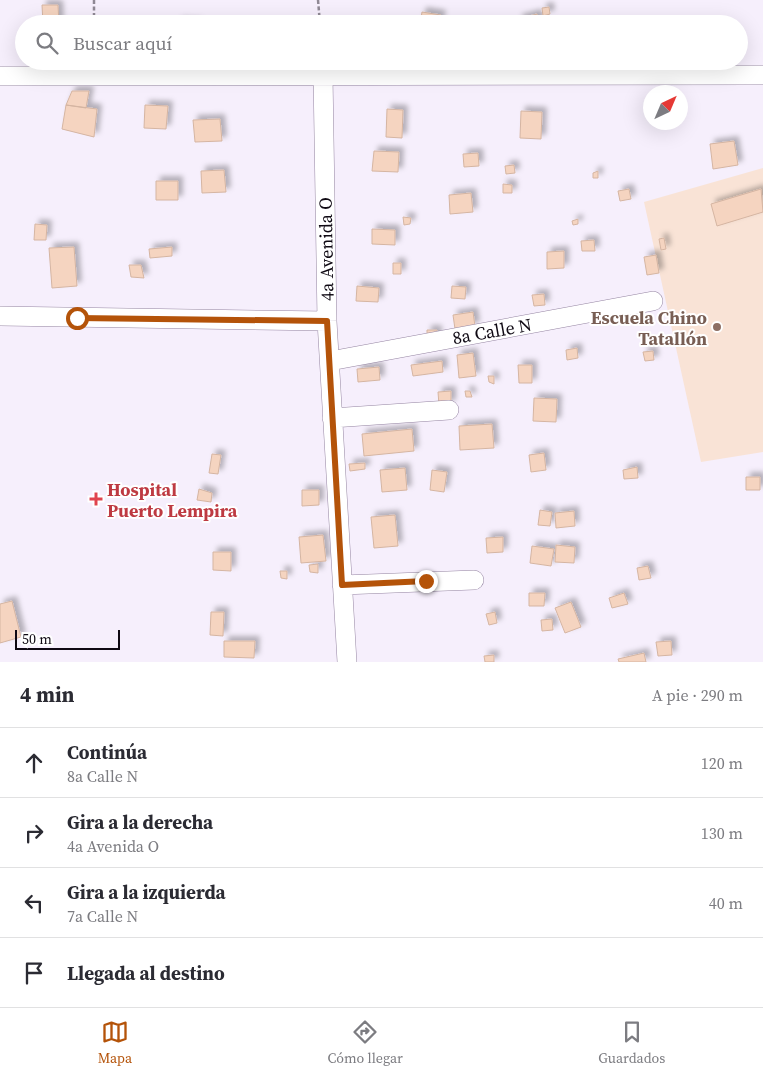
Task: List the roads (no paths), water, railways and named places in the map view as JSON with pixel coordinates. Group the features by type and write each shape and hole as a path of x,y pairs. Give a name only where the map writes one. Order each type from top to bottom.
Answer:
{"street":[{"name":"4a Avenida O","path":"322,75 327,321 347,662"},
{"path":"0,76 763,75"},
{"name":"8a Calle N","path":"330,361 653,301"},
{"path":"0,316 327,321"},
{"path":"332,418 449,410"},
{"path":"342,585 474,580"}],"place":[{"name":"Escuela Chino Tatallón","path":"717,327"},
{"name":"Hospital Puerto Lempira","path":"96,499"}]}
